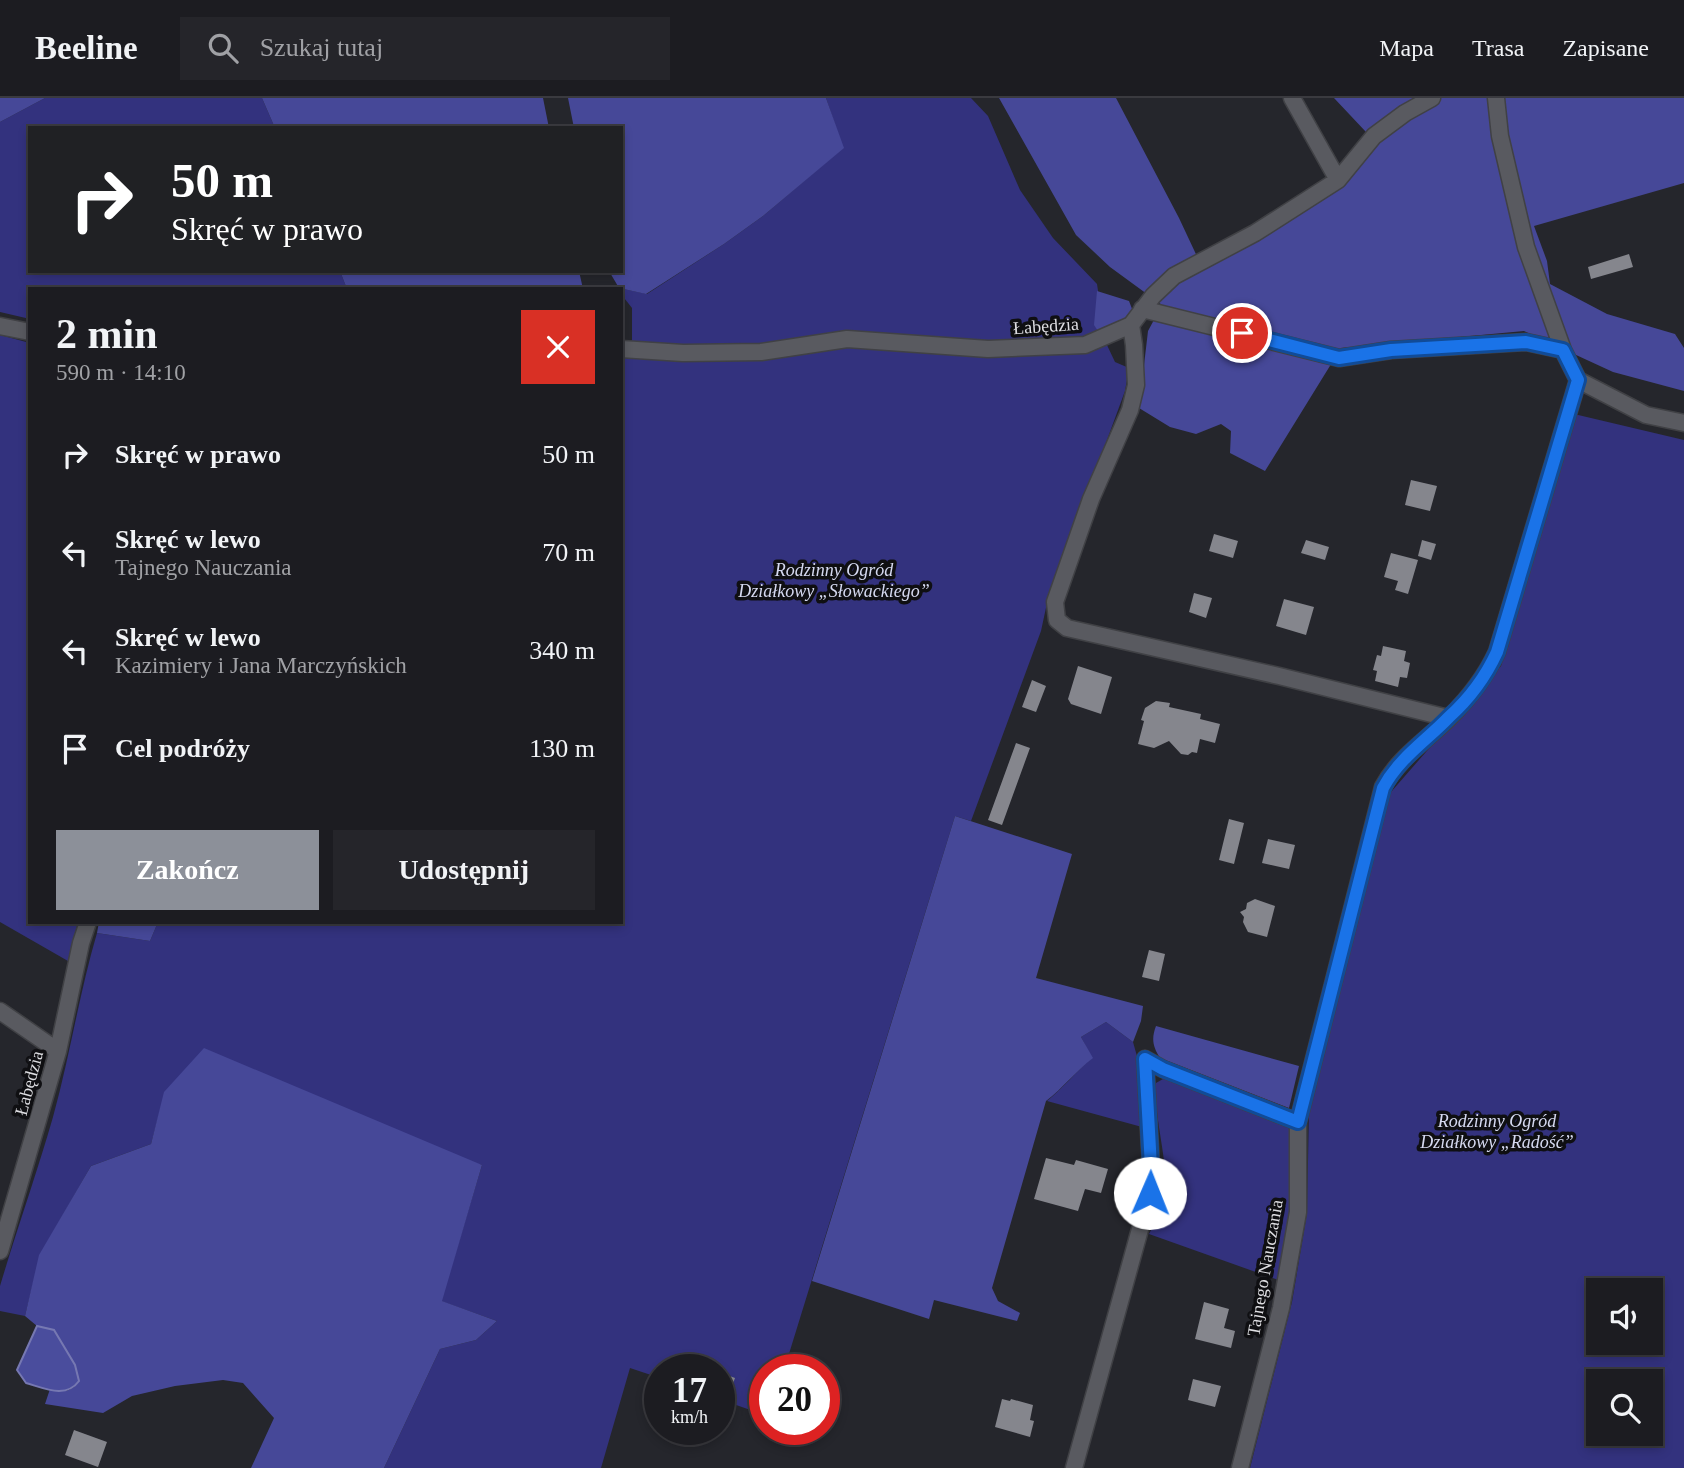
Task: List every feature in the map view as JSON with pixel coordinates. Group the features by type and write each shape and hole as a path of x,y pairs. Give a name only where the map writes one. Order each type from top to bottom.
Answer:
{"street":[{"path":"1292,98 1338,180"},
{"path":"1432,98 1405,113 1374,136 1338,180 1255,233 1174,276 1142,309 1131,325 1136,385 1130,410 1091,499 1055,602 1057,620 1067,628 1448,718"},
{"path":"1496,98 1500,136 1526,247 1563,350 1578,380 1646,415 1684,423"},
{"path":"1142,309 1339,358 1391,350 1526,342 1563,350"},
{"name":"Łabędzia","path":"623,349 683,353 761,352 846,340 988,349 1085,345 1131,325"},
{"path":"0,326 28,332"},
{"name":"Tajnego Nauczania","path":"1240,1468 1281,1308 1298,1212 1298,1122 1383,788 1398,763 1448,718 1482,679 1497,652 1578,380"},
{"name":"Łabędzia","path":"0,1251 58,1051 87,924"},
{"path":"0,1011 58,1051"},
{"path":"1074,1468 1150,1193 1145,1059 1163,1069 1298,1122"}],"green space":[{"path":"45,98 262,98 274,126 28,126 28,273 341,273 346,287 28,287 28,319 0,312 0,122"},
{"name":"Rodzinny Ogród Działkowy „Słowackiego”","path":"826,98 971,98 988,116 1020,190 1053,238 1097,284 1106,343 1115,362 1129,368 1125,391 971,821 955,816 789,1354 749,1354 749,1409 735,1405 735,1354 644,1354 644,1373 630,1368 601,1468 384,1468 440,1349 476,1340 497,1321 441,1301 482,1165 165,1092 151,1144 91,1166 40,1255 25,1316 0,1311 0,1286 53,1117 97,933 150,941 157,924 623,924 623,349 632,340 632,308 623,297 623,289 647,294 763,216 843,148"},
{"path":"0,335 28,342 28,924 77,924 68,961 0,922"},
{"name":"Rodzinny Ogród Działkowy „Radość”","path":"1574,414 1684,440 1684,1468 1250,1468 1292,1302 1307,1213 1309,1110 1391,792 1501,666"},
{"path":"1106,1022 1133,1042 1140,1067 1142,1127 1047,1101 1092,1058 1081,1037"},
{"path":"1163,1079 1183,1082 1289,1125 1290,1214 1281,1281 1149,1234 1162,1208 1165,1190 1156,1098 1156,1083"}],"shaded area":[{"path":"0,98 45,98 0,122"},
{"path":"262,98 543,98 549,126 274,126"},
{"path":"568,98 826,98 844,148 763,216 646,294 618,287 610,273 623,273 623,126 574,126"},
{"path":"999,98 1116,98 1202,267 1311,205 1364,162 1366,132 1334,98 1684,98 1684,183 1534,226 1547,261 1550,284 1607,314 1675,334 1684,348 1684,391 1613,372 1524,331 1341,348 1265,471 1230,453 1231,431 1221,424 1196,434 1170,427 1139,408 1148,331 1162,305 1110,267 1076,235"},
{"path":"341,273 579,273 583,287 346,287"},
{"path":"1097,291 1129,301 1134,314 1106,343 1094,325"},
{"path":"955,816 1072,854 1036,978 1143,1006 1133,1042 1106,1022 1081,1037 1093,1058 1046,1101 992,1288 998,1301 1020,1313 1017,1321 934,1300 929,1319 812,1281"},
{"path":"99,924 157,924 150,941 97,933"},
{"path":"1156,1026 1299,1066 1289,1108 1160,1058 1154,1043"},
{"path":"204,1048 482,1165 442,1301 497,1321 476,1340 440,1349 384,1468 251,1468 274,1418 243,1383 223,1380 175,1386 132,1396 103,1413 45,1404 50,1389 66,1391 79,1381 75,1365 54,1330 37,1326 25,1316 39,1255 91,1166 151,1144 164,1092"},
{"path":"37,1326 54,1330 75,1365 79,1381 68,1390 54,1391 26,1383 17,1370"}],"building":[{"path":"1629,254 1633,267 1591,279 1588,267"},
{"path":"1411,480 1437,486 1430,511 1405,505"},
{"path":"1214,534 1238,541 1233,558 1209,551"},
{"path":"1306,540 1329,547 1325,560 1301,553"},
{"path":"1422,540 1436,544 1431,560 1418,556"},
{"path":"1391,553 1418,560 1408,594 1395,590 1398,581 1384,577"},
{"path":"1194,593 1212,598 1206,618 1189,612"},
{"path":"1284,599 1314,607 1306,635 1276,626"},
{"path":"1383,646 1406,651 1404,661 1410,663 1407,678 1400,677 1398,687 1375,681 1377,671 1373,670"},
{"path":"1078,666 1112,677 1101,714 1071,704 1068,699"},
{"path":"1032,680 1046,686 1036,712 1022,707"},
{"path":"1156,701 1170,703 1169,707 1201,714 1200,719 1220,724 1215,743 1200,739 1197,753 1188,755 1181,754 1169,741 1154,748 1138,744 1145,708"},
{"path":"1016,743 1030,748 1002,825 988,820"},
{"path":"1229,819 1244,823 1234,864 1219,860"},
{"path":"1268,839 1295,845 1289,869 1262,863"},
{"path":"1255,899 1275,906 1267,937 1248,932 1243,922 1244,917 1240,912 1246,909 1247,903"},
{"path":"1149,950 1165,954 1159,981 1142,977"},
{"path":"1046,1158 1074,1165 1076,1160 1108,1169 1101,1193 1085,1189 1078,1211 1034,1199"},
{"path":"1204,1302 1229,1309 1224,1328 1235,1331 1231,1348 1195,1339"},
{"path":"1193,1379 1221,1386 1215,1407 1188,1400"},
{"path":"1002,1399 1033,1405 1030,1420 1034,1421 1030,1437 995,1427"},
{"path":"74,1430 107,1442 98,1467 65,1455"}],"route":[{"path":"1150,1193 1145,1059 1163,1069 1298,1122 1383,788 1398,763 1451,716 1482,679 1497,652 1578,380 1563,350 1526,342 1391,350 1339,358 1242,333"}]}
